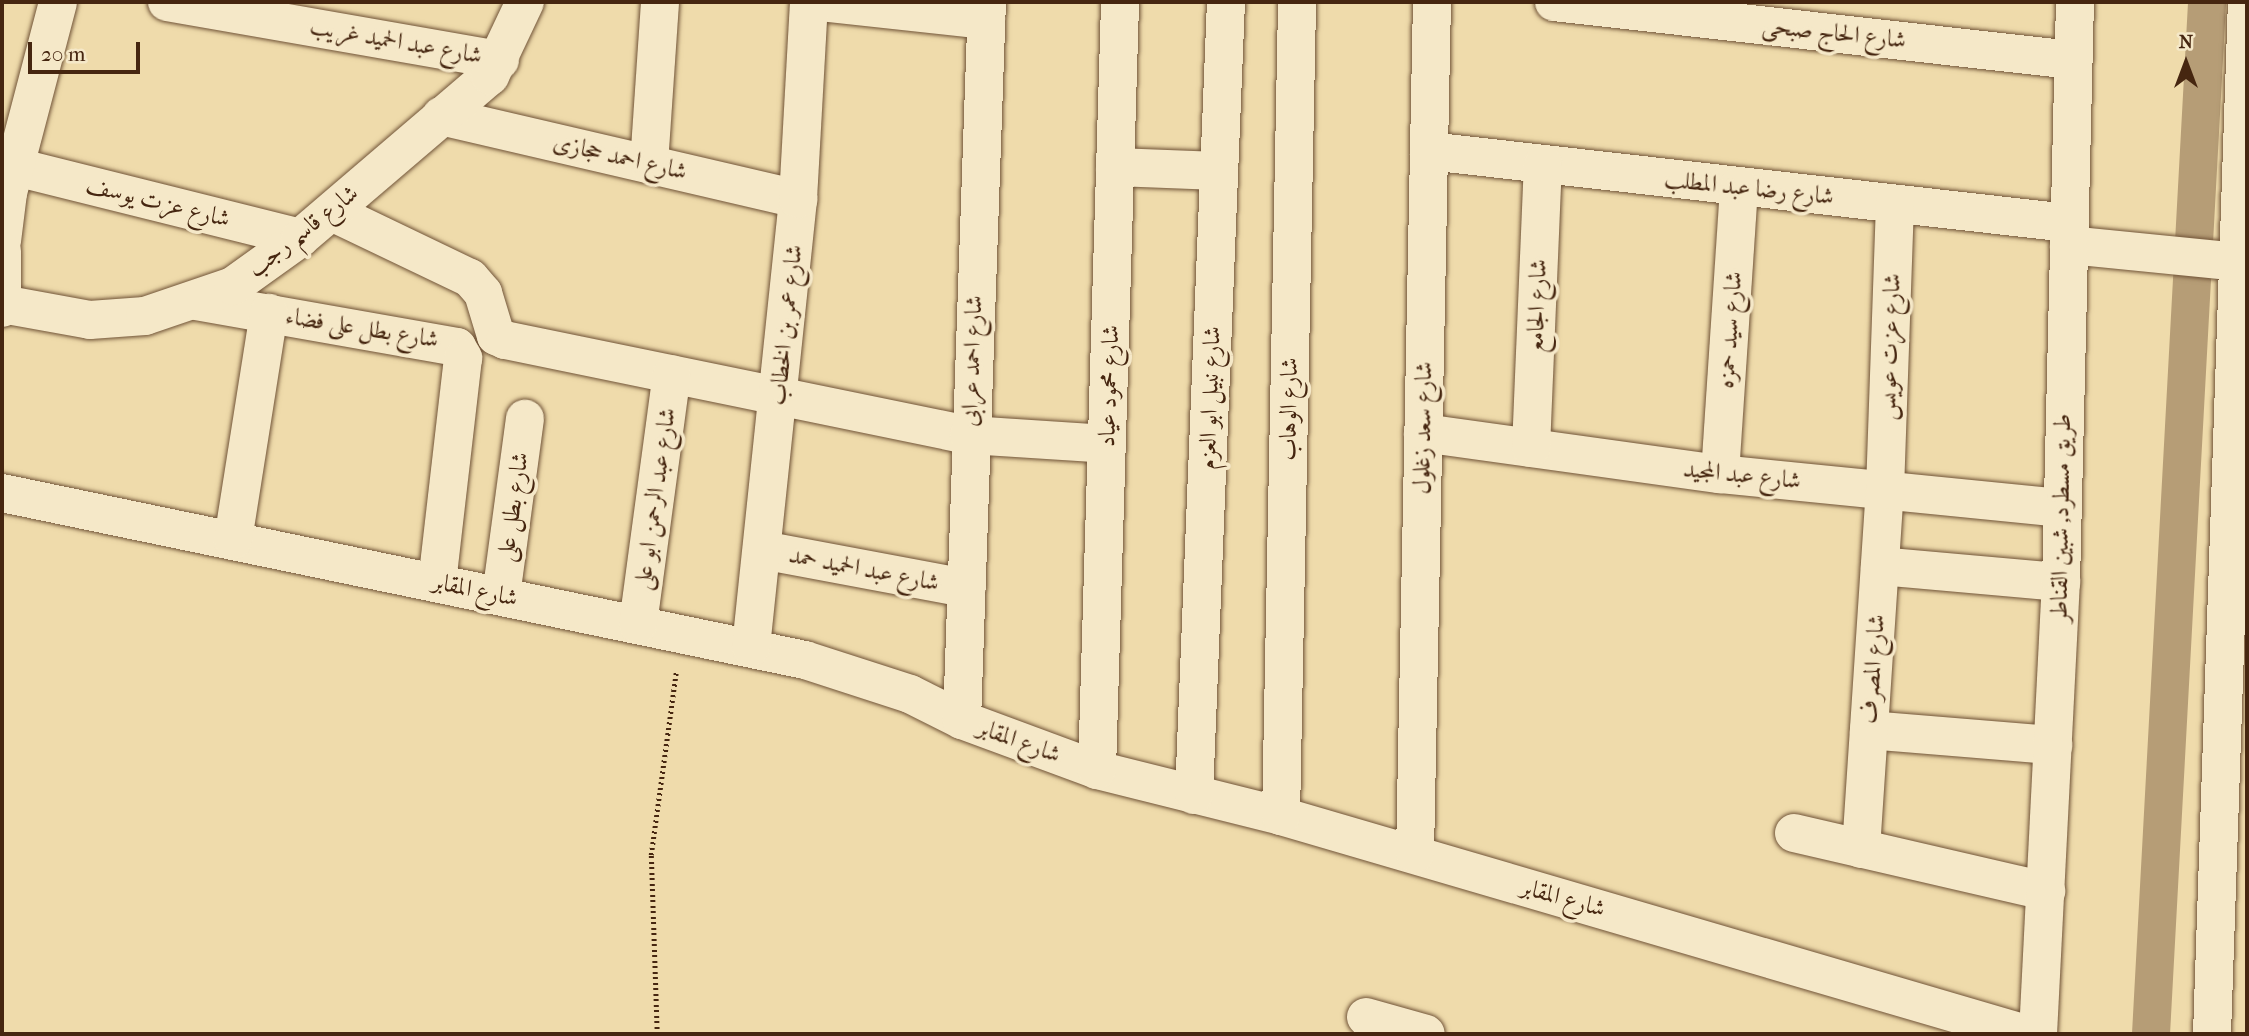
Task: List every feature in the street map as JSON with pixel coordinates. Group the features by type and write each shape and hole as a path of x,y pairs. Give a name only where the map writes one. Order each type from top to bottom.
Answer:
{"street":[{"path":"2,241 16,167 58,2"},
{"name":"شارع عبد الحميد غريب","path":"167,2 347,17 500,60"},
{"name":"شارع قاسم رجب","path":"2,305 90,320 145,316 197,301 233,286 332,212 490,76 500,60 525,2"},
{"path":"649,164 660,2"},
{"name":"شارع عمر بن الخطاب","path":"751,647 798,199 809,2"},
{"path":"820,2 987,11"},
{"name":"شارع محمود عياد","path":"1097,770 1120,2"},
{"name":"شارع نبيل ابو العزم","path":"1195,795 1226,2"},
{"name":"شارع الوهاب","path":"1281,816 1297,2"},
{"name":"شارع سعد زغلول","path":"1415,854 1432,2"},
{"name":"شارع الحاج صبحى","path":"1554,2 2072,60"},
{"name":"طريق مسطرد, شبين القناطر","path":"2038,1034 2061,582 2061,508 2077,239 2072,60 2075,2"},
{"path":"2211,1034 2238,550 2234,249 2245,132 2247,2"},
{"name":"شارع احمد عرابى","path":"962,720 987,11"},
{"name":"شارع احمد حجازى","path":"441,116 798,199"},
{"name":"شارع رضا عبد المطلب","path":"1429,151 1895,204 2077,239 2234,249"},
{"name":"شارع الجامع","path":"1531,448 1543,164"},
{"name":"شارع عزت يوسف","path":"16,167 300,238"},
{"path":"1115,167 1219,171"},
{"name":"شارع سيد حمزه","path":"1720,474 1739,187"},
{"name":"شارع عزت عويس","path":"1885,490 1895,204"},
{"path":"332,212 470,278 483,293 496,336 970,435 1107,444"},
{"path":"2,251 2,305"},
{"name":"شارع بطل على فضاء","path":"197,301 453,343 460,350 463,358 437,582"},
{"path":"233,540 269,313"},
{"name":"شارع عبد الرحمن ابو على","path":"638,624 672,374"},
{"name":"شارع بطل على","path":"501,596 525,419"},
{"name":"شارع عبد المجيد","path":"1423,433 1720,474 2061,508"},
{"name":"شارع المصرف","path":"1861,849 1885,490"},
{"name":"شارع المقابر","path":"2,494 751,647 897,689 962,720 1097,770 1281,816 1415,854 2026,1034"},
{"name":"شارع عبد الحميد حمد","path":"762,550 966,588"},
{"path":"1880,566 2061,582"},
{"path":"1869,730 2053,745"},
{"path":"1794,833 2046,891"},
{"path":"1366,1017 1426,1034"}],"path":[{"path":"657,1034 651,856 681,633"}],"waterway":[{"path":"2151,1034 2207,2"}]}
